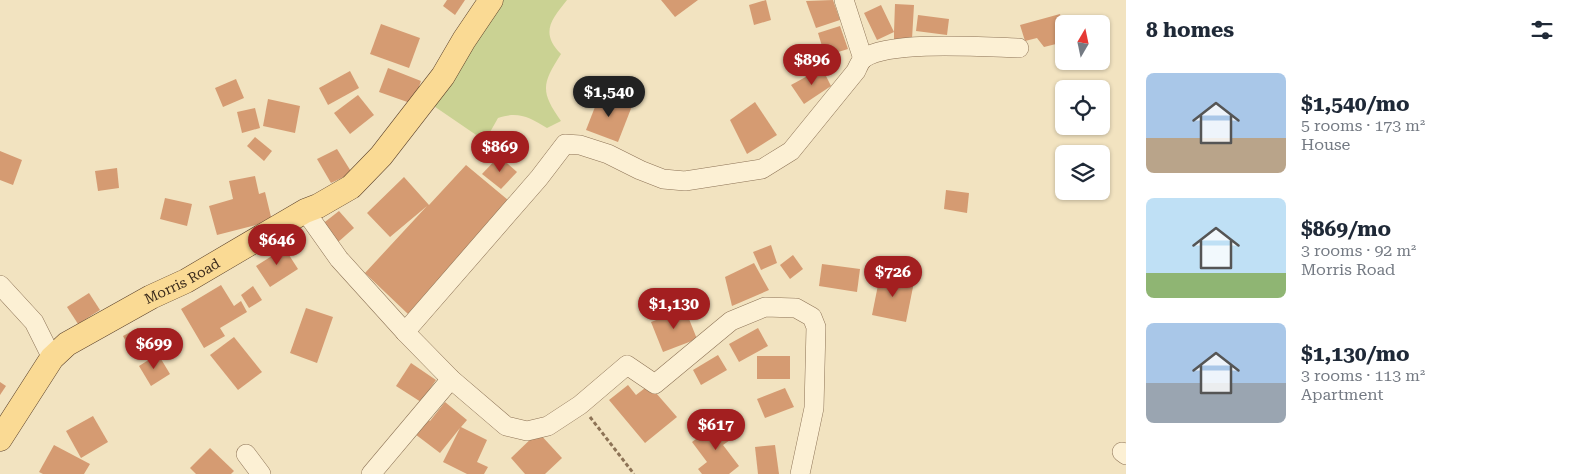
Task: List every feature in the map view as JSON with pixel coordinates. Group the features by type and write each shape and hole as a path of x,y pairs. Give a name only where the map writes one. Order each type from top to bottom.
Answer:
{"main road":[{"name":"Morris Road","path":"0,439 52,358 66,344 151,297 186,281 305,211 318,206 351,187 380,156 443,76 491,0"}],"street":[{"path":"844,0 862,59"},
{"path":"405,332 539,178 565,144 580,145 608,154 662,179 685,181 762,169 791,151 856,71 862,59 880,51 914,47 1019,48"},
{"path":"305,211 339,260 451,379 506,426 527,431 548,426 580,405 627,365 655,384 731,321 765,308 796,308 812,318 816,327 814,408 800,474"},
{"path":"0,285 34,322 52,358"},
{"path":"371,474 451,379"},
{"path":"246,454 260,474"}],"path":[{"path":"580,405 634,474"}],"green space":[{"path":"491,0 567,0 556,14 550,27 551,40 561,54 550,73 546,88 549,102 561,121 547,128 523,116 505,116 498,118 485,141 425,100"}],"building":[{"path":"447,0 465,0 455,15 443,6"},
{"path":"661,0 698,0 675,17"},
{"path":"766,0 771,20 754,25 749,5"},
{"path":"833,0 840,20 816,28 806,1"},
{"path":"895,4 914,5 912,39 894,39"},
{"path":"881,5 894,32 877,40 864,13"},
{"path":"918,15 949,19 947,35 916,31"},
{"path":"1055,15 1055,44 1044,47 1037,38 1025,41 1020,25"},
{"path":"381,24 420,38 409,68 370,54"},
{"path":"840,26 848,49 825,56 818,33"},
{"path":"388,68 421,81 413,104 379,92"},
{"path":"822,68 831,86 804,104 791,85"},
{"path":"350,71 359,88 328,105 319,88"},
{"path":"236,79 244,98 223,107 215,88"},
{"path":"600,94 632,106 618,142 586,130"},
{"path":"358,95 374,115 350,134 334,113"},
{"path":"268,99 300,106 295,133 263,126"},
{"path":"755,102 777,135 747,154 730,120"},
{"path":"255,108 260,128 242,133 237,112"},
{"path":"255,137 272,151 264,161 247,146"},
{"path":"337,149 352,173 331,183 317,159"},
{"path":"0,151 22,160 13,185 0,180"},
{"path":"499,156 517,172 501,189 482,174"},
{"path":"466,165 508,200 408,314 365,273 427,206 390,237 367,213 404,177 429,205"},
{"path":"117,168 119,188 98,191 95,171"},
{"path":"255,176 259,194 265,192 272,221 217,235 209,206 233,199 229,181"},
{"path":"946,190 969,193 967,213 944,209"},
{"path":"165,198 192,204 187,226 160,219"},
{"path":"339,211 354,228 337,243 321,225"},
{"path":"280,241 298,269 270,287 256,266 275,254 271,247"},
{"path":"771,245 777,263 761,270 753,252"},
{"path":"793,255 803,269 790,279 780,265"},
{"path":"754,263 769,290 732,306 725,277"},
{"path":"822,264 860,269 857,292 819,286"},
{"path":"880,275 914,282 906,322 872,315"},
{"path":"221,285 234,306 241,301 247,312 220,328 225,336 204,348 181,309"},
{"path":"253,286 262,300 249,308 241,295"},
{"path":"89,293 100,310 78,324 67,307"},
{"path":"306,308 333,317 317,363 290,353"},
{"path":"685,309 697,339 663,352 651,322"},
{"path":"138,328 148,348 133,355 123,336"},
{"path":"758,328 768,346 739,362 729,344"},
{"path":"234,337 262,372 238,390 210,355"},
{"path":"158,354 170,374 151,386 139,366"},
{"path":"718,355 727,370 701,385 693,370"},
{"path":"757,356 790,356 790,379 757,379"},
{"path":"411,363 436,380 421,402 396,386"},
{"path":"0,382 6,386 0,395"},
{"path":"628,385 636,395 649,385 677,417 645,443 609,400"},
{"path":"785,388 794,407 765,418 757,399"},
{"path":"445,402 467,420 461,427 487,440 477,462 488,467 484,474 467,474 443,462 460,428 440,453 411,431 423,416 430,421"},
{"path":"93,416 108,442 81,458 66,431"},
{"path":"720,421 733,438 723,445 739,466 729,474 702,474 698,469 707,462 692,442"},
{"path":"538,432 562,458 545,474 525,474 511,458"},
{"path":"54,445 90,464 84,474 43,474 39,472"},
{"path":"775,445 779,474 758,474 755,447"},
{"path":"210,448 234,471 231,474 196,474 190,468"}]}
